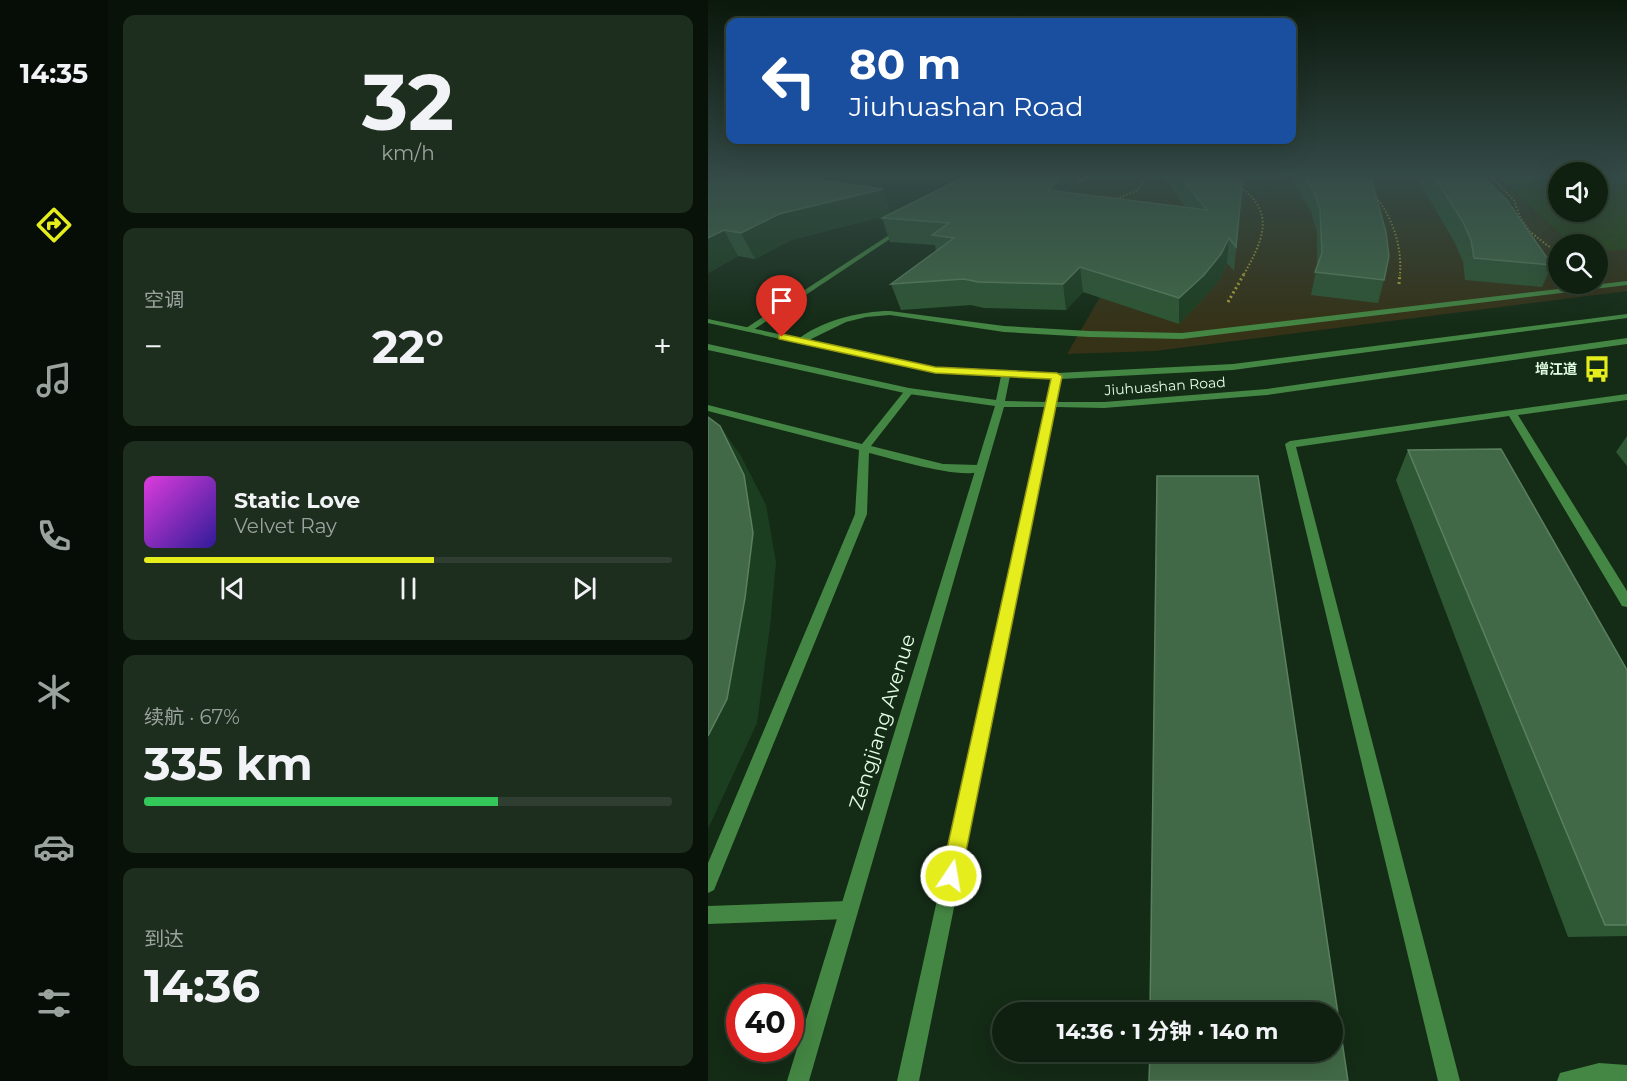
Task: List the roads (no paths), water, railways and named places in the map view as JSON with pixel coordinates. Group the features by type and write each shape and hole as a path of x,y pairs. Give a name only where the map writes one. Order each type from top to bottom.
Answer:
{"street":[{"path":"747,330 907,225"},
{"path":"800,341 843,319 872,312 1004,329 1182,336 1627,283"},
{"name":"Jiuhuashan Road","path":"708,321 935,370 1057,376 1233,367 1627,316"},
{"name":"Jiuhuashan Road","path":"708,347 909,391 1000,404 1104,405 1267,392 1627,341"},
{"name":"Zengjiang Avenue","path":"798,1081 1000,404 1006,375"},
{"path":"908,1081 1057,376"},
{"path":"708,884 861,514 864,448 909,391"},
{"path":"1449,1081 1290,444 1513,415 1627,397"},
{"path":"708,408 943,468 979,469"},
{"path":"1513,415 1627,602"},
{"path":"708,915 848,910"},
{"path":"1568,1081 1599,1074 1627,1076"}],"place":[{"name":"增江道","path":"1597,369"}]}
